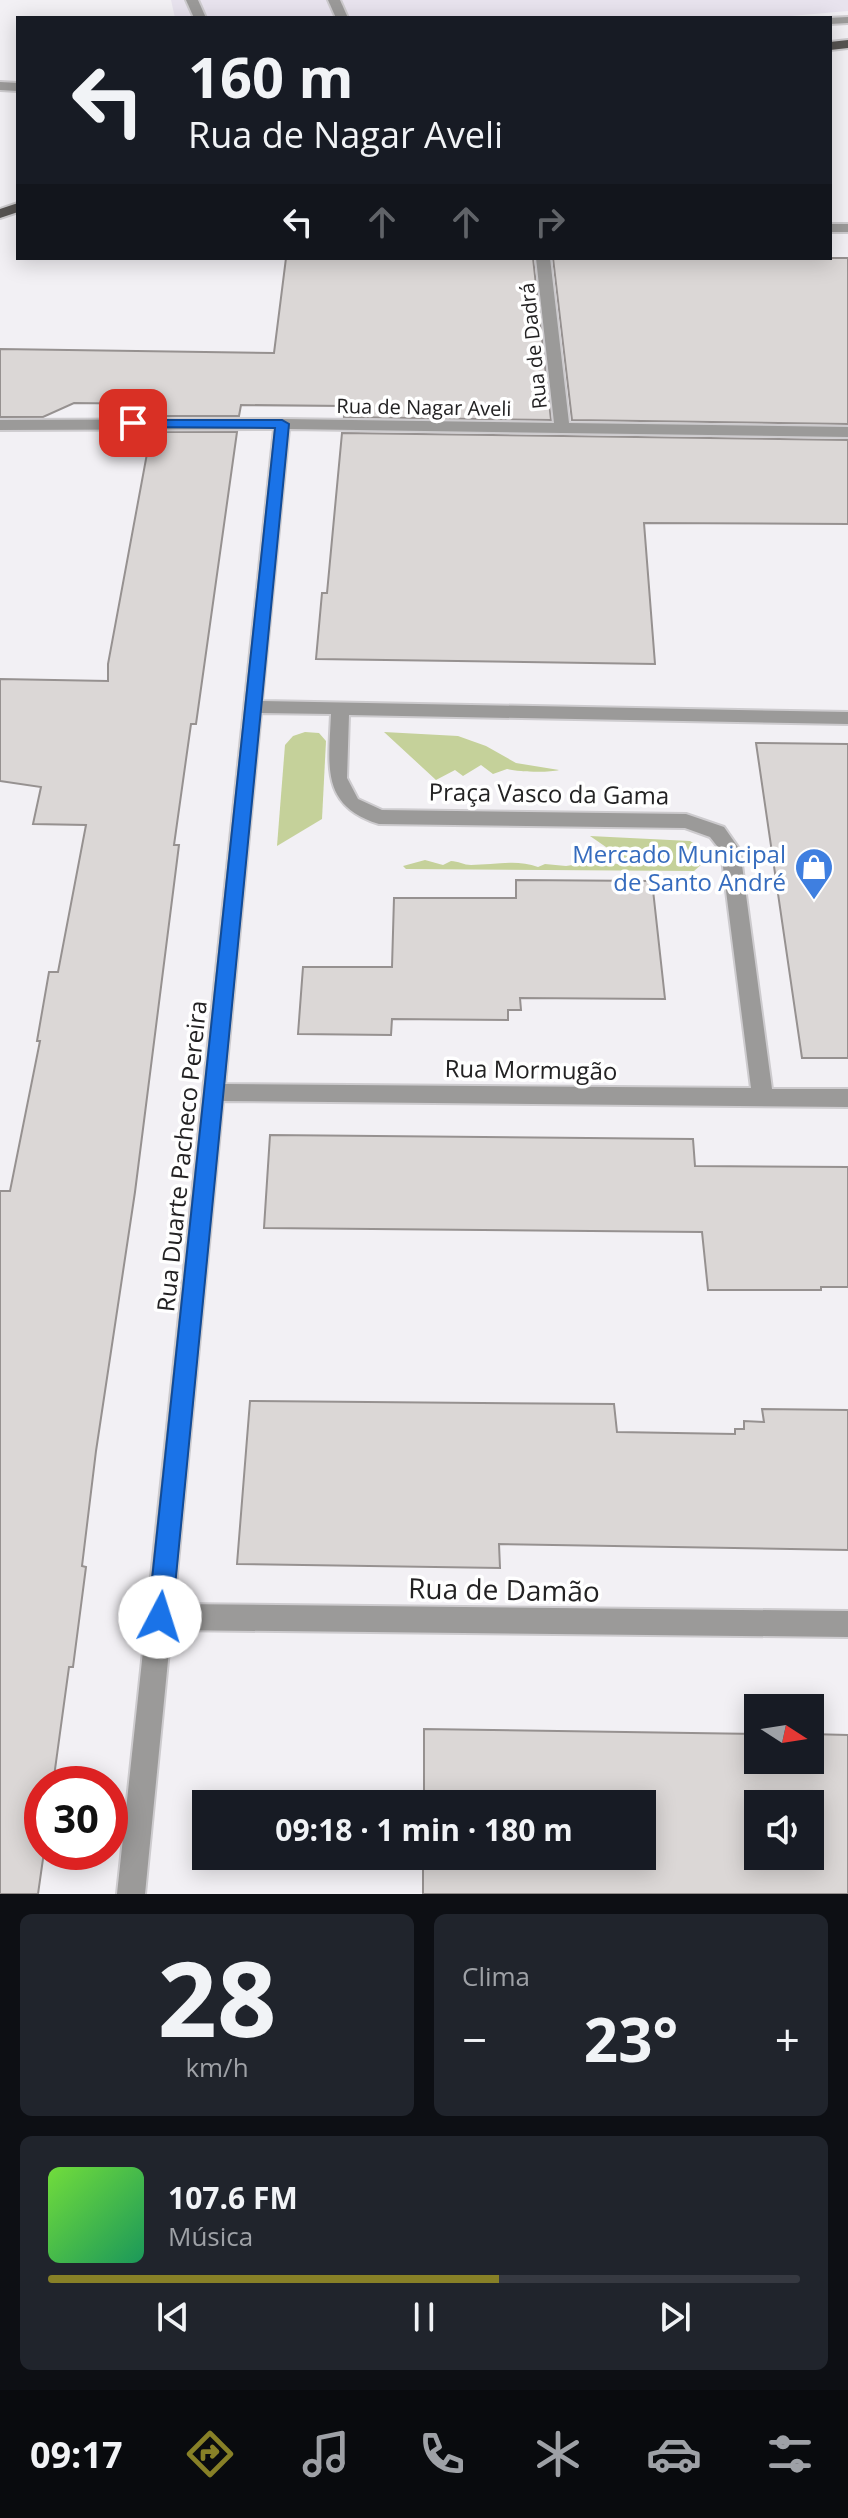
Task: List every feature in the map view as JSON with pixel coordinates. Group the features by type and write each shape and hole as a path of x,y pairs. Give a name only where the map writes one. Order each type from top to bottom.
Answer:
{"street":[{"name":"Rua de Dadrá","path":"543,260 562,429"},
{"name":"Rua de Nagar Aveli","path":"0,425 282,424 848,432"},
{"name":"Rua Duarte Pacheco Pereira","path":"131,1894 282,424"},
{"path":"254,707 848,718"},
{"name":"Praça Vasco da Gama","path":"340,709 338,778 351,803 379,817 686,821 717,832 730,850 763,1098"},
{"name":"Rua Mormugão","path":"213,1092 848,1098"},
{"name":"Rua de Damão","path":"160,1617 848,1624"}],"shaded area":[{"path":"171,0 848,0 848,11 791,16 175,16"}],"green space":[{"path":"305,732 319,733 326,741 322,819 277,846 285,745 293,736"},
{"path":"384,732 458,736 486,746 516,763 559,770 533,772 507,769 493,774 481,765 463,776 455,770 436,780"},
{"path":"590,836 690,841 701,850 702,864 694,871 406,869 403,866 425,860 443,865 451,861 468,865 513,863 538,867 592,862 632,865"}],"building":[{"path":"848,258 848,424 572,420 553,260"},
{"path":"286,260 533,260 551,420 344,417 345,406 241,405 239,416 154,416 157,404 74,403 43,417 0,417 0,349 274,353"},
{"path":"151,432 237,432 196,724 191,724 174,845 179,845 135,1192 96,1451 73,1667 69,1667 55,1766 24,1766 24,1870 41,1870 38,1894 0,1894 0,1191 10,1191 40,1041 37,1041 49,972 58,972 86,825 33,824 41,787 0,781 0,679 108,681 108,664"},
{"path":"342,433 848,440 848,524 644,523 655,664 316,659 322,593 327,593"},
{"name":"Mercado Municipal de Santo André","path":"756,743 848,744 848,1058 802,1058"},
{"path":"516,880 652,881 665,999 520,998 521,1010 508,1010 508,1020 392,1019 391,1035 298,1034 303,967 392,967 394,898 516,898"},
{"path":"270,1135 693,1139 695,1166 848,1167 848,1287 821,1287 821,1290 708,1290 702,1232 264,1228"},
{"path":"250,1401 614,1404 617,1432 735,1434 735,1429 744,1429 744,1421 764,1422 762,1409 848,1410 848,1550 499,1544 500,1568 237,1564"},
{"path":"424,1729 744,1734 744,1774 824,1774 824,1734 848,1735 848,1894 423,1894 423,1870 656,1870 656,1790 424,1790"}],"place":[{"name":"Mercado Municipal de Santo André","path":"814,901"}],"route":[{"path":"133,423 282,424 160,1617"}]}
